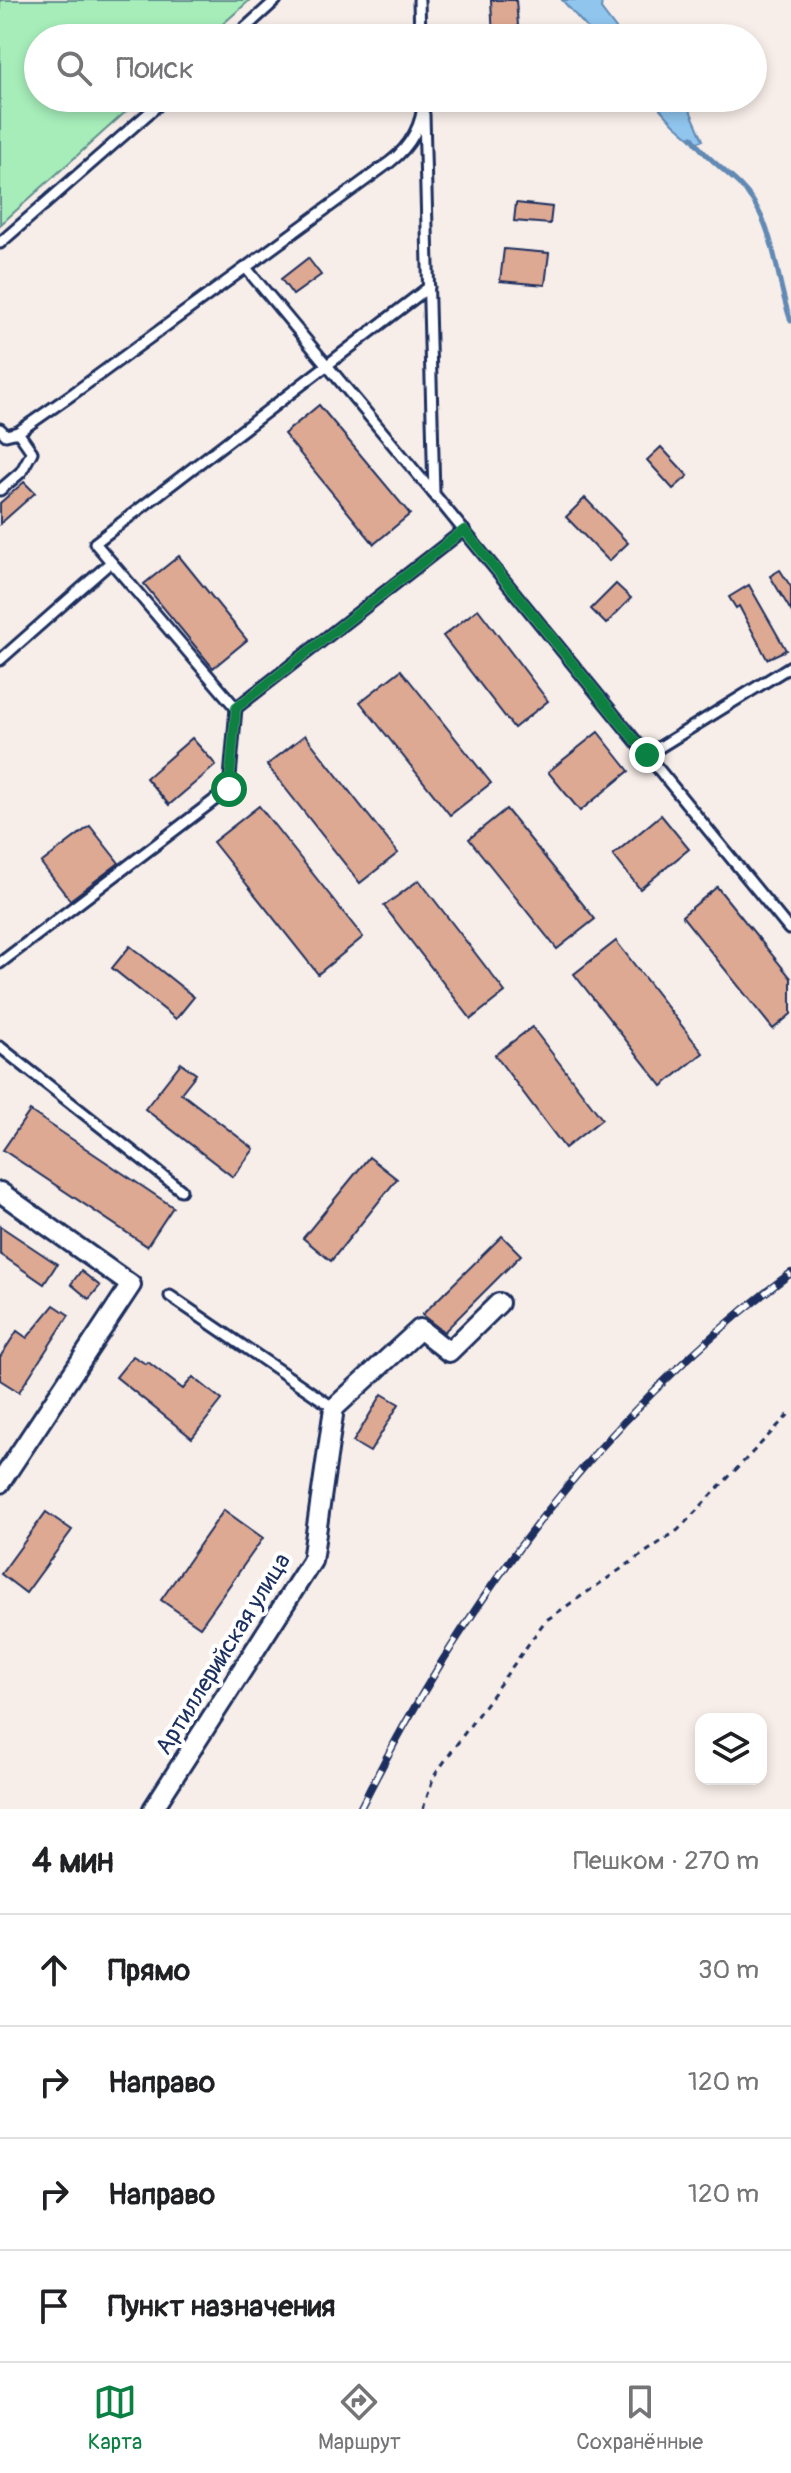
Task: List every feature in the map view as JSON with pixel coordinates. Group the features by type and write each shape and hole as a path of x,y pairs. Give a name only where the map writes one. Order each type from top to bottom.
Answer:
{"street":[{"path":"0,1192 131,1285 0,1483"},
{"path":"334,1408 420,1329 449,1352 499,1303"},
{"name":"Артиллерийская улица","path":"153,1809 312,1561 334,1408"}],"lane":[{"path":"249,24 276,0"},
{"path":"419,0 420,24"},
{"path":"0,243 150,112"},
{"path":"0,429 6,435 18,432 403,152 424,114"},
{"path":"424,114 434,494"},
{"path":"246,268 789,929"},
{"path":"0,963 229,789 236,708 95,543 429,287"},
{"path":"0,490 21,472 32,452 18,432"},
{"path":"236,708 464,530"},
{"path":"0,660 111,562"},
{"path":"647,755 791,666"},
{"path":"0,1047 181,1190"},
{"path":"170,1296 334,1408"}],"path":[{"path":"423,1809 434,1776 545,1621 678,1530 791,1412"}],"green space":[{"path":"0,0 250,0 223,24 24,24 24,112 125,112 0,225"}],"water":[{"path":"562,0 602,0 601,9 612,24 583,24"},
{"path":"663,112 691,112 703,140 696,143"}],"building":[{"path":"491,0 516,0 518,24 492,24"},
{"path":"516,203 552,207 550,224 514,221"},
{"path":"504,249 549,253 545,285 500,281"},
{"path":"308,258 321,275 293,295 281,279"},
{"path":"319,405 410,514 374,544 284,434"},
{"path":"661,447 688,476 673,489 647,460"},
{"path":"24,482 35,493 0,524 0,503"},
{"path":"585,498 628,543 609,561 566,517"},
{"path":"179,556 247,640 213,668 144,584"},
{"path":"780,570 791,587 791,611 770,576"},
{"path":"616,584 631,598 606,624 591,609"},
{"path":"749,585 786,650 767,659 739,606 736,608 729,597"},
{"path":"478,609 548,701 514,728 443,636"},
{"path":"401,670 491,783 450,815 360,702"},
{"path":"598,732 629,771 580,811 548,772"},
{"path":"305,735 398,853 360,883 267,765"},
{"path":"192,738 216,765 169,805 146,778"},
{"path":"259,806 363,937 318,974 213,842"},
{"path":"506,809 595,919 557,949 469,839"},
{"path":"661,815 689,849 640,889 613,855"},
{"path":"90,826 119,863 70,900 41,863"},
{"path":"419,880 505,992 471,1019 384,906"},
{"path":"717,887 791,978 791,1014 773,1029 682,916"},
{"path":"616,941 703,1053 662,1086 574,974"},
{"path":"130,946 194,997 176,1019 112,968"},
{"path":"532,1027 602,1119 565,1148 495,1055"},
{"path":"181,1063 196,1074 181,1093 254,1149 233,1177 145,1109"},
{"path":"30,1111 173,1207 147,1246 3,1150"},
{"path":"369,1157 397,1179 331,1261 303,1238"},
{"path":"0,1226 57,1264 44,1284 0,1254"},
{"path":"502,1236 521,1255 444,1332 422,1315"},
{"path":"81,1271 100,1286 89,1299 71,1284"},
{"path":"54,1305 69,1315 19,1392 0,1380 0,1357 17,1331 27,1338"},
{"path":"133,1356 146,1364 148,1362 183,1389 193,1377 222,1400 192,1438 116,1377"},
{"path":"382,1394 399,1404 370,1452 353,1442"},
{"path":"224,1510 263,1538 200,1627 161,1600"},
{"path":"46,1512 72,1530 26,1593 1,1574"}],"waterway":[{"path":"692,137 739,184 761,215 772,245 791,321"}],"railway":[{"path":"360,1809 444,1658 492,1585 544,1516 600,1449 660,1386 723,1327 791,1273"}],"route":[{"path":"229,789 236,708 464,530 647,755"}]}
